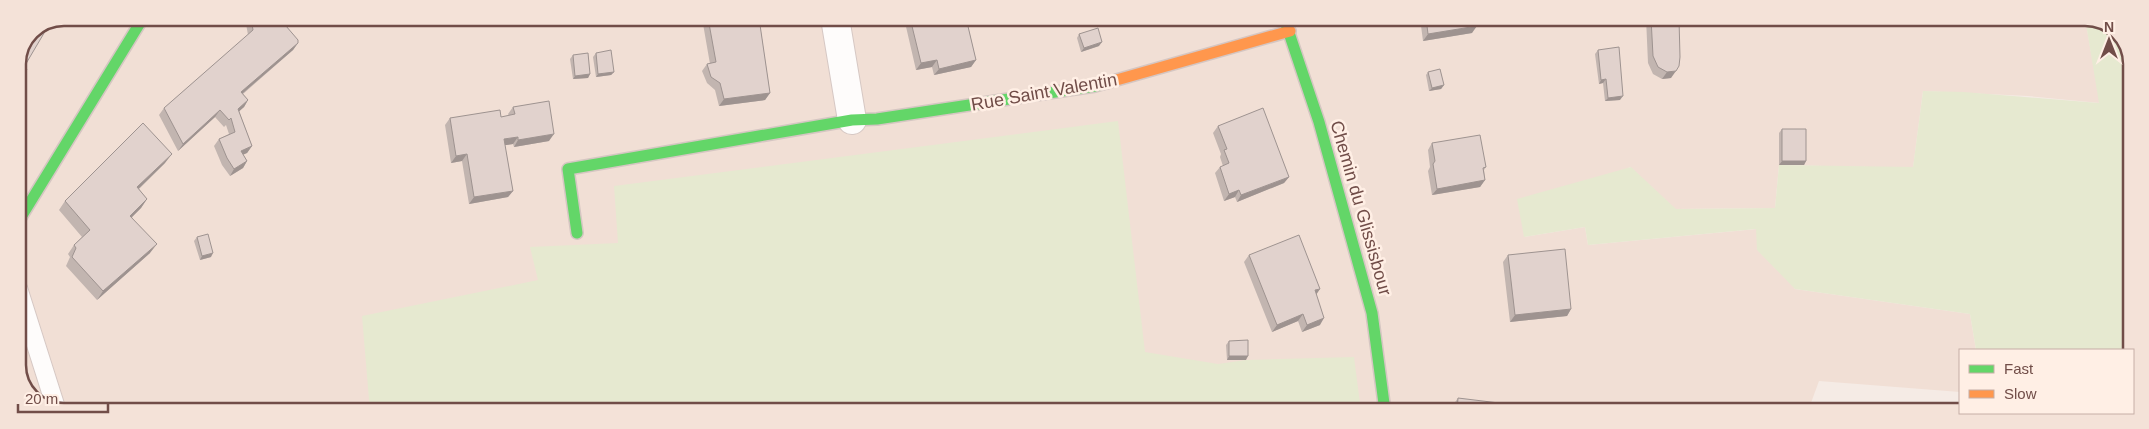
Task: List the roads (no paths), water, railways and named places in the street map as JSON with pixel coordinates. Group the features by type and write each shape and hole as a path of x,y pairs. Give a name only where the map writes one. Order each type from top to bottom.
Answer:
{"street":[{"path":"26,209 138,26"},
{"path":"836,26 852,120"},
{"name":"Chemin du Glissisbour","path":"1288,26 1318,122 1372,313 1385,403"},
{"name":"Rue Saint Valentin","path":"576,233 568,168 852,120 876,119 1095,86 1290,31"}],"lane":[{"path":"26,313 54,401"}]}
